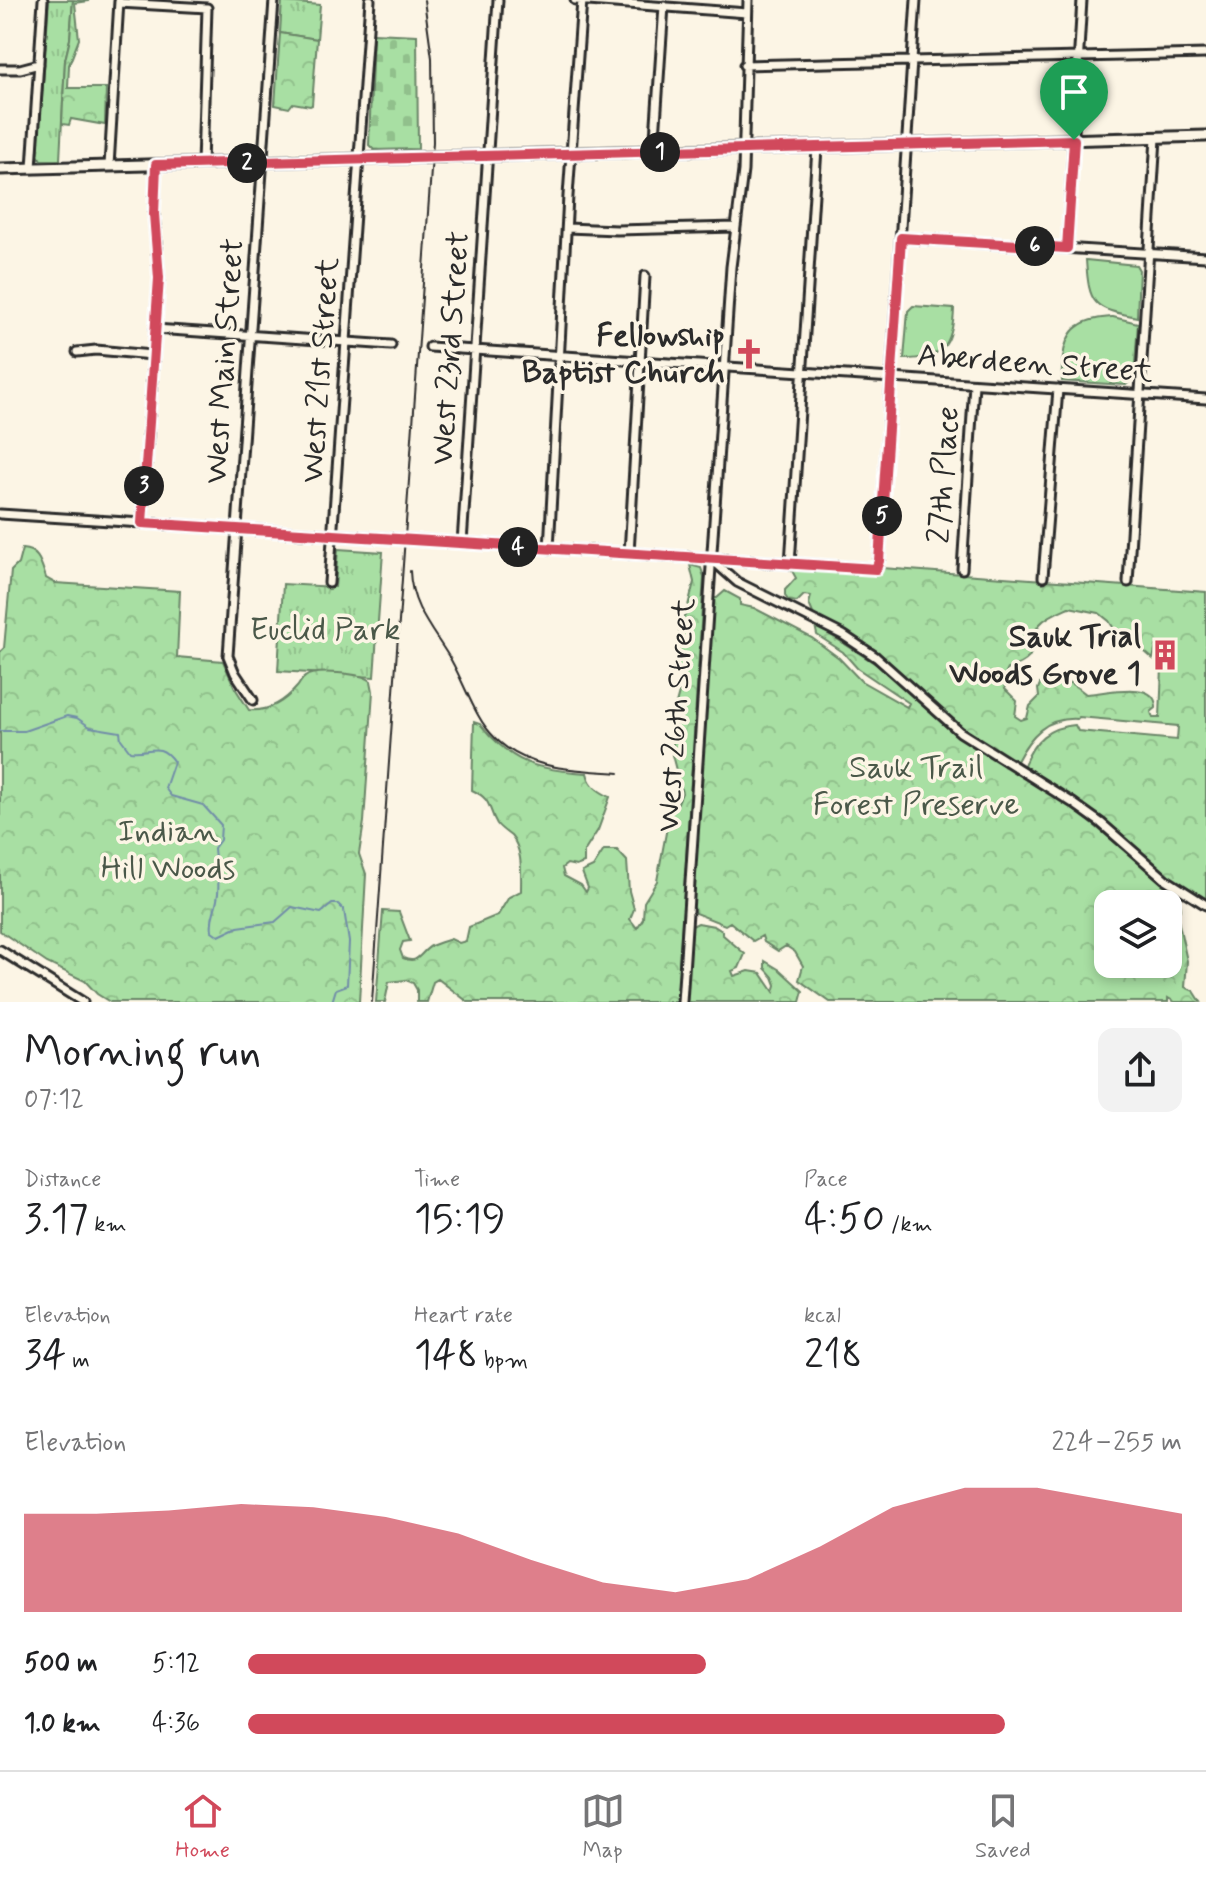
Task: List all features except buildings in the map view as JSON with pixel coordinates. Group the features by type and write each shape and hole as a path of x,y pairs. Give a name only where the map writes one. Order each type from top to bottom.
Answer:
{"main road":[{"path":"0,169 1206,136"}],"street":[{"path":"32,168 43,0"},
{"name":"West Main Street","path":"253,700 228,656 274,0"},
{"name":"West 21st Street","path":"329,583 370,0"},
{"name":"West 23rd Street","path":"462,543 498,0"},
{"path":"575,0 747,13"},
{"path":"549,549 570,154 582,0"},
{"name":"West 26th Street","path":"682,1002 724,367 741,190 748,0"},
{"path":"0,514 876,569 879,561 916,0"},
{"path":"1067,248 1082,0"},
{"path":"109,166 119,1 207,8 202,164"},
{"path":"654,152 664,6"},
{"path":"744,65 1206,54"},
{"path":"0,69 20,69 39,64"},
{"path":"20,69 38,76"},
{"path":"1128,582 1156,138"},
{"path":"790,564 817,148"},
{"path":"142,523 159,278 154,214 156,165"},
{"path":"567,228 736,227"},
{"path":"901,238 1206,257"},
{"path":"629,554 645,276"},
{"path":"155,329 391,345"},
{"name":"Aberdeen Street","path":"430,347 1206,399"},
{"path":"77,352 96,350 152,355"},
{"name":"27th Place","path":"962,569 974,384"},
{"path":"1043,577 1058,389"},
{"path":"711,559 737,582 843,635 876,657 960,732 1073,803 1101,823 1165,879 1206,905"},
{"path":"0,950 73,999 83,1002"}],"green space":[{"path":"49,0 73,0 65,60 60,160 41,160 38,155"},
{"path":"73,0 89,1 75,3 79,39 69,65 68,88 106,88 105,125 71,119 69,125 62,124 65,60"},
{"path":"282,0 320,5 317,39 280,33"},
{"path":"280,33 317,39 310,106 293,103 289,108 275,105"},
{"path":"373,33 417,35 418,149 374,150 369,145"},
{"path":"1086,260 1136,265 1139,270 1137,317 1111,311 1096,302 1089,287"},
{"path":"913,306 954,309 953,322 943,348 928,356 904,359 908,311"},
{"path":"1113,317 1138,323 1134,377 1126,385 1062,381 1064,350 1074,329 1087,321"},
{"name":"Indian Hill Woods","path":"22,549 36,555 46,578 55,583 180,591 177,657 223,661 249,710 276,705 310,675 349,674 371,681 373,691 364,822 359,854 366,874 359,1002 110,1002 85,981 47,963 0,931 0,652 4,648 11,571 18,564"},
{"name":"Euclid Park","path":"338,549 383,552 374,677 278,671 283,584 335,587"},
{"path":"690,565 701,568 704,577 677,1002 468,1002 438,979 433,982 427,1002 417,1002 417,990 413,983 406,980 389,982 385,1002 376,1002 383,911 399,912 410,941 403,942 400,950 403,958 413,960 438,943 451,939 459,943 466,941 469,927 498,915 509,897 521,891 520,862 515,841 497,824 487,801 472,790 474,722 515,756 540,767 587,773 595,788 610,797 598,830 584,852 584,863 576,866 567,864 562,868 564,876 581,885 586,892 588,888 582,872 593,867 604,850 617,850 627,861 634,909 630,919 637,928 643,919 644,902 657,881 670,811 676,807 682,793 672,755 680,689 677,670 680,623 686,614 694,582"},
{"path":"882,568 1206,592 1206,900 1161,872 1094,814 1024,765 1032,748 1043,736 1065,726 1075,725 1078,731 1177,740 1178,726 1079,717 1056,721 1040,730 1017,761 1012,762 961,728 879,656 814,616 809,604 811,596 804,595 797,602 789,601 785,596 785,590 796,578 791,569 872,574","holes":["1069,607 1099,613 1109,621 1120,638 1136,644 1153,659 1156,646 1171,648 1172,663 1162,666 1160,718 1153,718 1151,712 1156,708 1154,699 1148,693 1129,690 1086,694 1070,683 1059,680 1040,684 1039,697 1030,706 1027,718 1021,720 1015,716 1017,701 1005,689 1003,679 1008,669 1030,655 1032,639 1040,624"]},
{"name":"Sauk Trail Forest Preserve","path":"725,591 740,599 740,605 754,608 812,638 839,658 861,681 907,707 909,703 857,668 843,652 817,635 815,625 879,666 972,745 1068,804 1161,880 1170,890 1094,890 1094,978 1182,978 1182,938 1187,961 1185,987 1194,991 1201,1002 1175,1002 1168,998 1168,1002 830,1002 799,980 803,966 795,952 786,946 778,951 764,942 762,936 753,941 730,922 725,925 695,913 692,908 712,598"},
{"path":"698,923 722,931 745,954 739,968 732,971 734,976 749,971 761,973 774,992 776,985 765,968 765,961 803,991 800,1002 685,1002 690,927"}],"waterway":[{"path":"0,731 24,731 67,716 77,718 90,727 120,732 130,751 154,749 169,755 174,762 165,788 171,796 203,805 221,825 220,840 214,848 218,887 212,931 219,936 238,927 275,922 292,907 321,913 332,904 338,904 344,910 349,942 347,985 336,989 332,1002"}],"railway":[{"path":"372,1002 433,142 432,58 424,0"},
{"path":"410,571 419,607 490,733 505,747 540,763 619,773"}],"place":[{"name":"Fellowship Baptist Church","path":"749,354"},
{"name":"Sauk Trial Woods Grove 1","path":"1165,655"}],"route":[{"path":"1074,140 1067,248 901,238 876,569 142,523 159,278 154,214 156,165 1074,140"}]}
